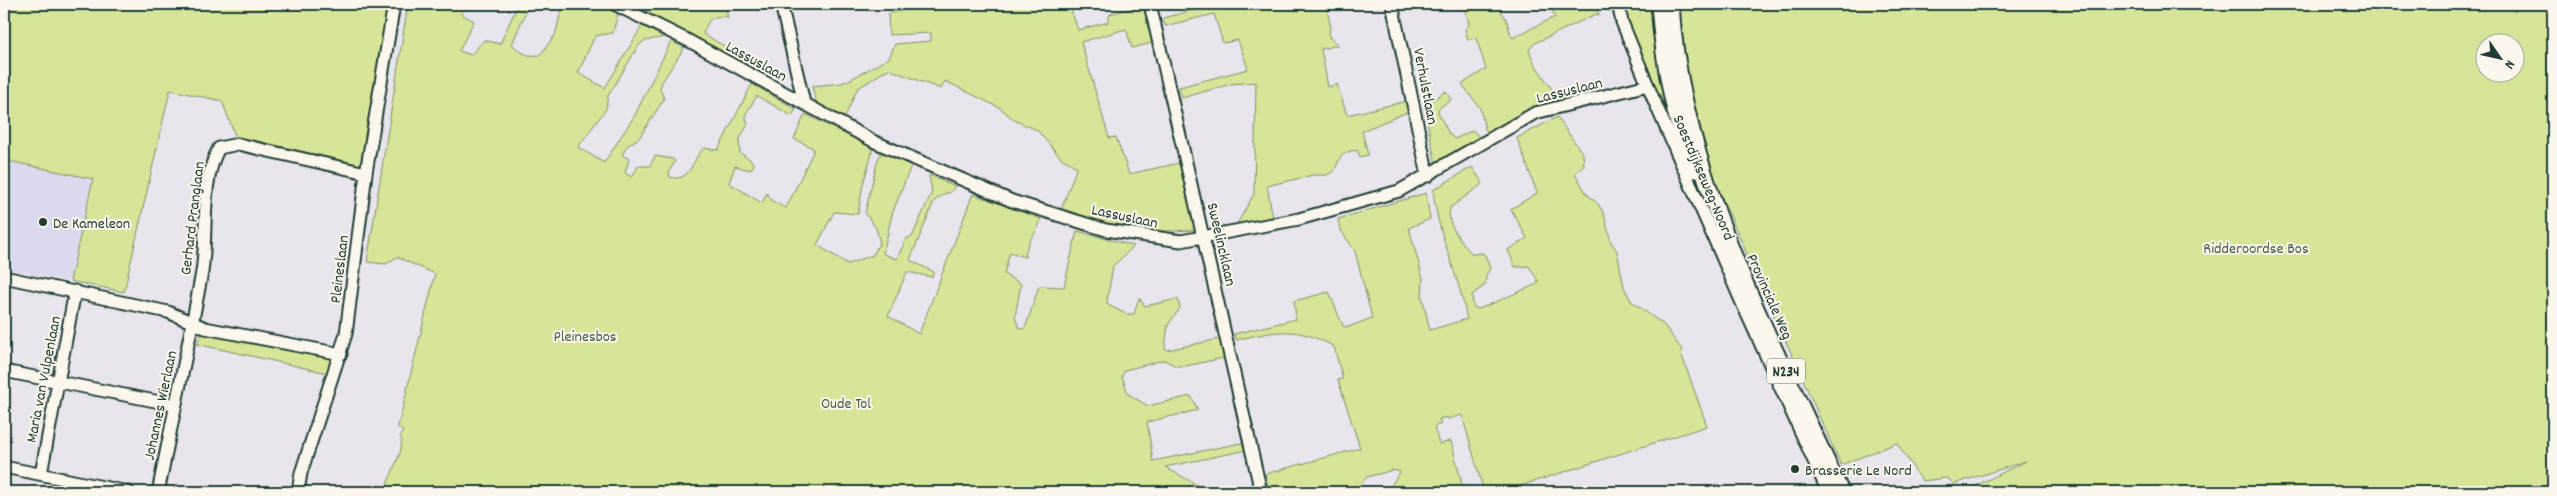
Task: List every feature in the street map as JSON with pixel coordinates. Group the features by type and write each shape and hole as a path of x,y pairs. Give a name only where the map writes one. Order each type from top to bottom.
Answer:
{"main road":[{"name":"Provinciale Weg","path":"1659,4 1668,76 1677,122 1704,197 1720,233 1732,250"},
{"name":"Provinciale Weg","path":"1671,4 1678,65 1687,115 1732,250 1841,492"}],"street":[{"name":"Pleineslaan","path":"298,492 301,473 346,334 366,173 394,4"},
{"name":"Lassuslaan","path":"614,4 875,142 1012,201 1106,230 1181,241 1299,219 1399,191 1535,113 1648,85"},
{"path":"781,4 804,104"},
{"name":"Sweelincklaan","path":"1150,4 1205,238 1261,492"},
{"name":"Verhulstlaan","path":"1392,4 1428,176"},
{"name":"Soestdijkseweg-Noord","path":"1618,6 1648,85 1742,303 1828,492"},
{"name":"Gerhard Pranglaan","path":"192,323 202,270 210,177 214,157 219,148 238,144 366,173"},
{"path":"4,277 168,312 205,328 341,354"},
{"name":"Maria van Vulpenlaan","path":"41,474 75,291"},
{"name":"Johannes Wierlaan","path":"156,492 159,488 192,323"},
{"path":"4,372 175,405"},
{"path":"4,467 128,492"}],"shaded area":[{"name":"De Kameleon","path":"4,160 93,179 70,281 6,269 4,265"}],"green space":[{"path":"4,4 388,4 360,166 236,138 222,101 170,90 124,292 70,281 93,179 4,160"},
{"path":"408,4 467,4 461,14 474,21 459,51 471,55 484,40 500,44 518,4 529,4 512,44 524,54 540,55 555,35 563,4 600,4 618,13 613,33 595,36 578,73 605,88 642,26 664,37 644,41 639,45 608,96 606,109 578,147 604,163 635,115 671,41 684,48 662,82 660,88 664,99 639,138 627,146 622,155 629,159 625,173 632,177 638,166 650,166 655,156 673,159 675,161 669,172 670,177 683,177 704,148 718,150 752,84 796,109 792,116 757,96 745,115 748,124 739,140 740,153 751,160 754,165 750,170 735,166 729,183 762,203 767,193 772,201 786,208 813,152 813,148 794,139 805,114 869,146 872,149 872,153 863,184 858,214 834,212 817,245 848,264 873,255 880,242 876,228 865,213 878,159 882,152 911,166 892,214 883,254 897,259 906,239 912,237 932,192 929,175 955,186 951,192 944,194 934,201 910,260 934,272 932,277 907,272 888,316 919,334 973,194 1041,219 1028,245 1025,257 1010,252 1004,274 1021,284 1015,317 1019,328 1023,329 1026,326 1039,286 1064,287 1077,231 1134,246 1113,266 1107,300 1108,305 1126,314 1134,314 1139,298 1145,306 1178,299 1180,308 1168,325 1165,348 1167,350 1224,338 1228,357 1186,366 1176,366 1164,360 1125,370 1122,376 1128,394 1148,406 1191,396 1198,410 1147,422 1153,461 1246,442 1247,450 1165,467 1210,492 384,492 400,453 402,440 400,436 403,431 398,427 435,274 397,257 386,264 367,262"},
{"path":"653,4 724,4 728,17 714,17 711,19 703,34 751,61 748,66 647,12"},
{"path":"927,4 1069,4 1078,30 1108,22 1110,14 1147,4 1156,42 1132,48 1126,29 1081,42 1109,138 1116,137 1129,174 1184,162 1196,230 1160,231 1128,228 1096,221 1061,210 1077,167 1061,158 1037,130 1016,121 1000,108 945,81 941,89 888,69 857,89 844,119 816,102 812,86 842,83 851,79 889,58 895,44 931,41 931,33 889,35 888,14"},
{"path":"1217,4 1326,4 1330,24 1329,37 1338,45 1321,49 1328,87 1337,84 1347,115 1408,101 1410,111 1362,131 1368,155 1360,157 1357,150 1348,152 1340,158 1335,170 1327,175 1313,175 1267,186 1273,218 1236,226 1254,194 1256,82 1231,84 1182,98 1179,87 1248,69 1238,40 1223,43 1214,14 1165,26 1163,18"},
{"path":"1464,4 1501,4 1499,8 1506,19 1512,38 1555,17 1552,11 1569,4 1594,4 1599,15 1596,14 1535,43 1529,50 1535,64 1553,91 1569,102 1492,138 1485,129 1480,108 1462,84 1486,69 1476,38 1468,40 1465,30 1469,24"},
{"path":"1628,4 1653,4 1690,170 1629,23 1626,14"},
{"name":"Ridderoordse Bos","path":"1679,4 2553,4 2553,492 1963,492 2026,461 1954,484 1947,478 1922,481 1897,443 1841,465 1714,180 1686,72"},
{"path":"1446,91 1451,100 1439,108 1438,112 1449,134 1455,139 1473,130 1484,143 1436,165 1424,106"},
{"path":"1557,117 1583,154 1584,166 1575,173 1586,193 1598,204 1604,214 1611,242 1617,251 1624,287 1631,301 1663,324 1683,351 1681,353 1707,426 1520,486 1521,492 1484,492 1462,415 1448,419 1447,417 1439,419 1441,424 1434,427 1439,444 1451,441 1464,492 1387,492 1400,472 1393,470 1367,477 1354,492 1334,492 1332,487 1317,492 1270,492 1265,474 1360,448 1338,380 1342,379 1342,376 1334,347 1309,335 1297,333 1274,332 1236,340 1234,334 1296,319 1294,301 1329,292 1343,326 1348,327 1372,318 1355,251 1340,229 1338,219 1426,193 1430,219 1409,228 1423,279 1422,297 1430,330 1467,319 1459,286 1443,239 1433,190 1472,167 1482,182 1481,185 1451,207 1449,213 1452,226 1459,238 1472,254 1482,253 1485,255 1490,268 1486,275 1485,285 1472,295 1473,306 1478,309 1484,307 1537,284 1538,281 1529,266 1515,267 1508,250 1527,238 1511,209 1537,193 1517,138"},
{"path":"202,332 333,358 332,374 197,344"}],"place":[{"name":"De Kameleon","path":"43,222"},
{"name":"Brasserie Le Nord","path":"1795,469"}],"park label":[{"name":"Pleinesbos","path":"585,335"},
{"name":"Oude Tol","path":"846,402"}]}
